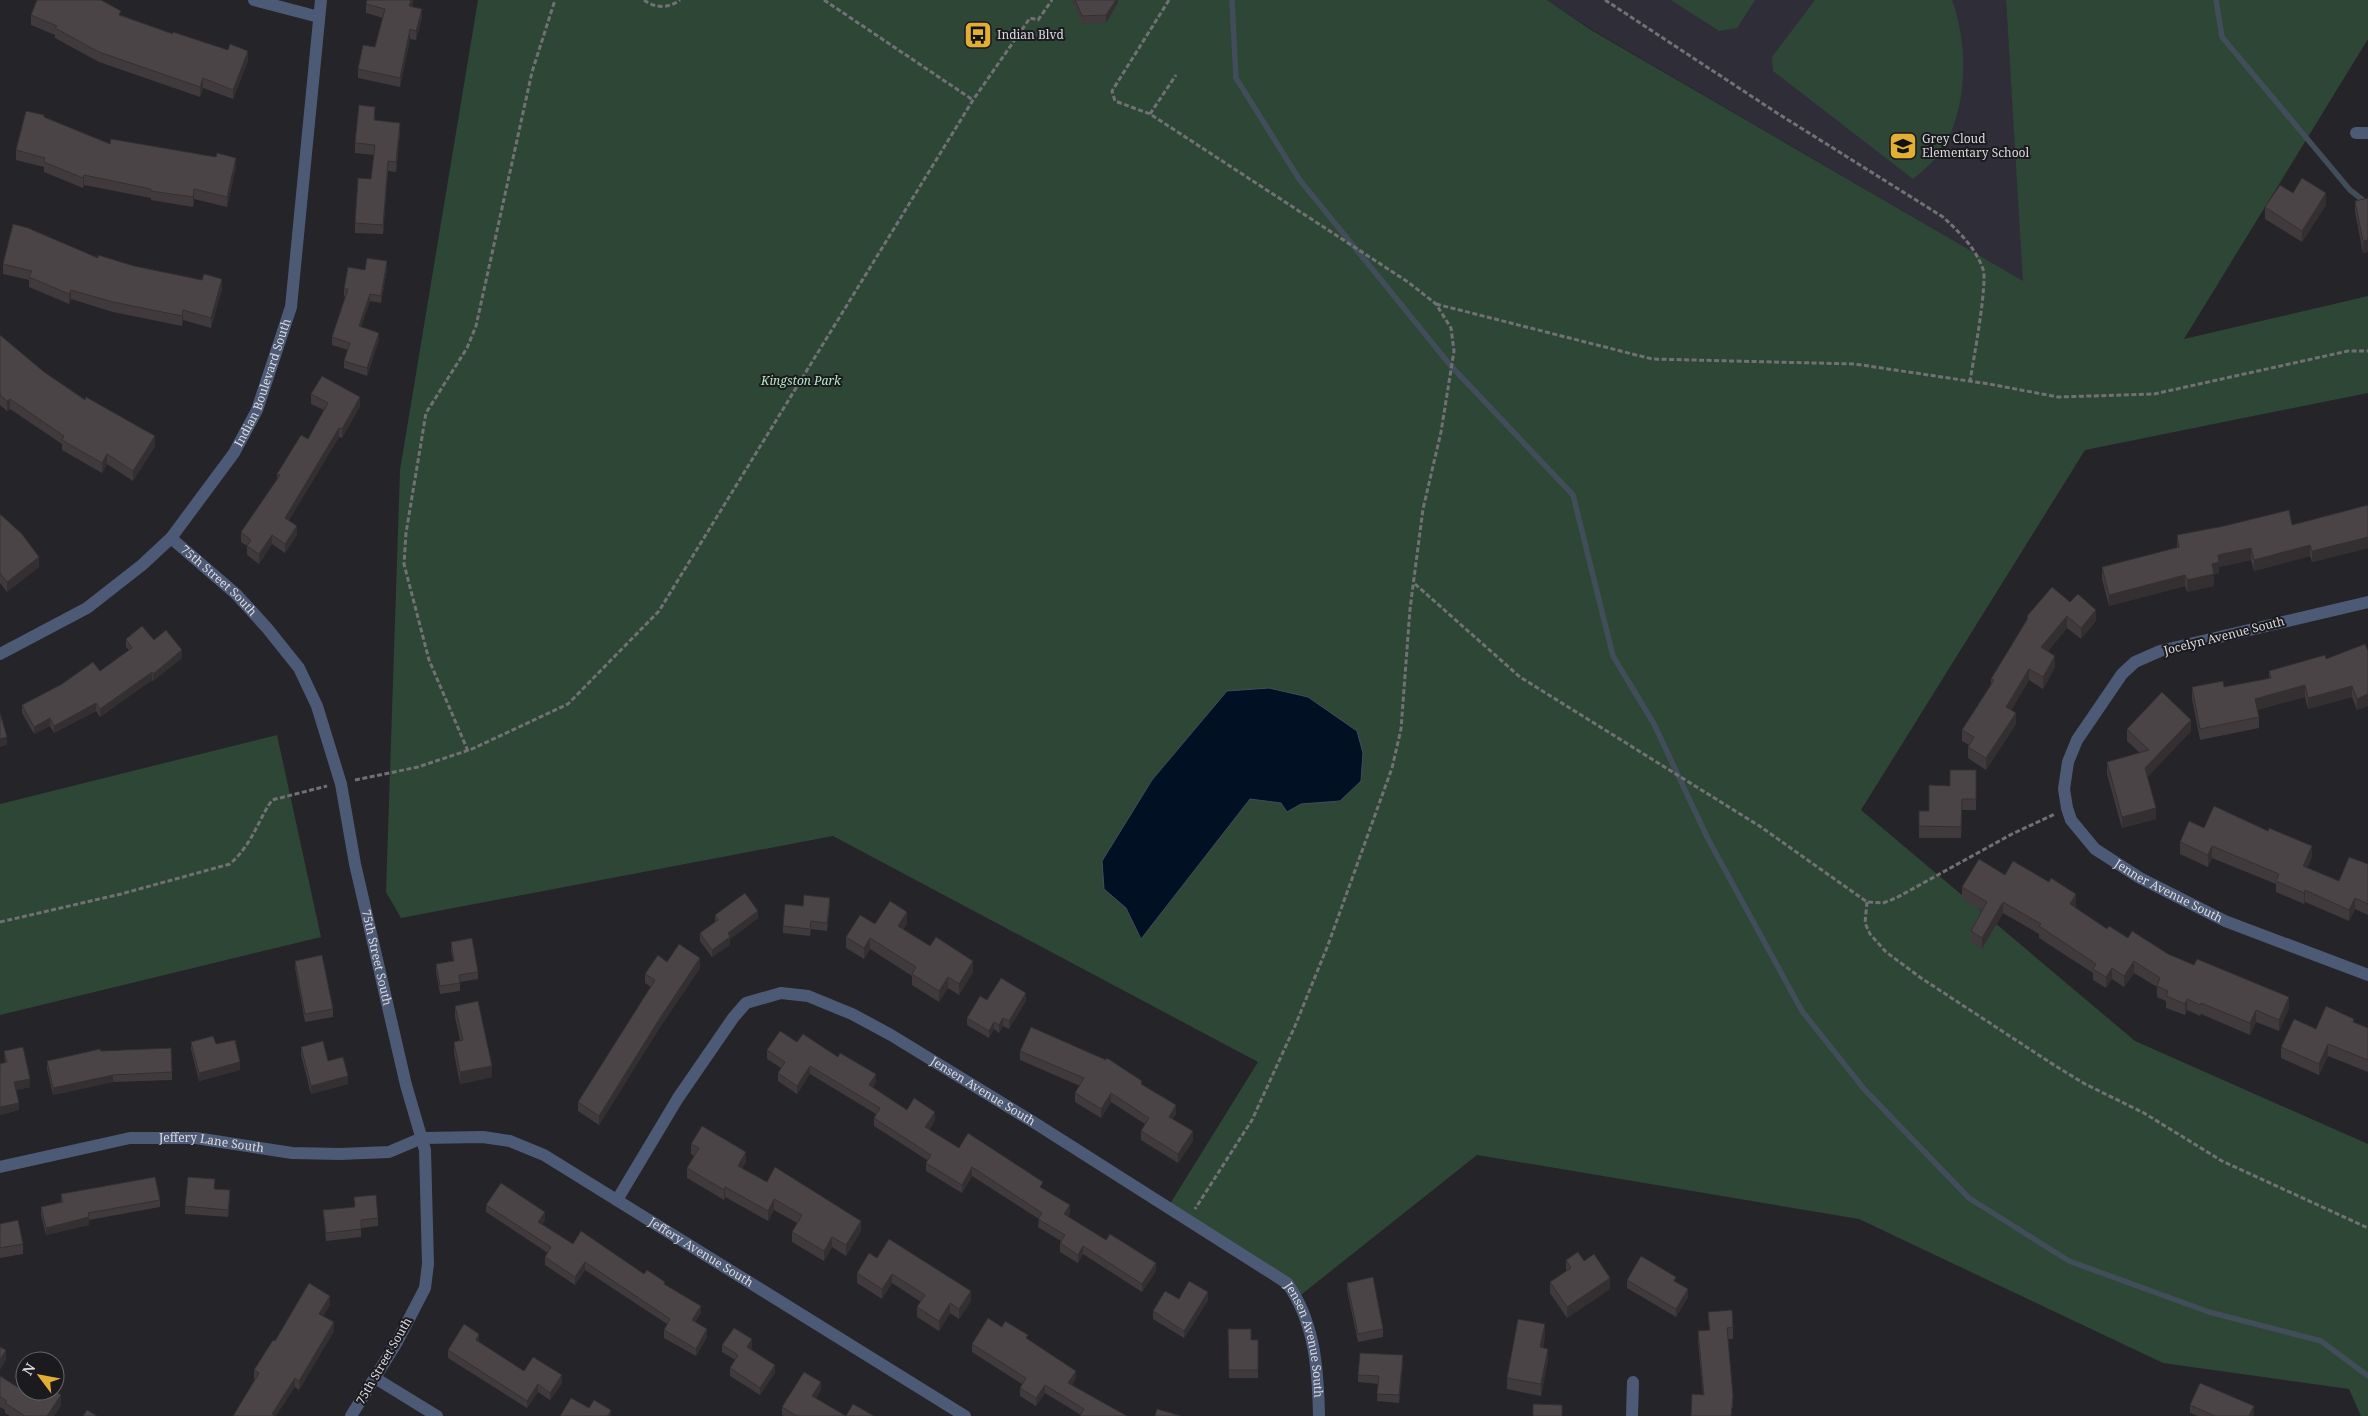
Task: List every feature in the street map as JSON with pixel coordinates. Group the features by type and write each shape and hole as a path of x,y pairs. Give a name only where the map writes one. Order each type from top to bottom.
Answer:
{"street":[{"path":"254,0 319,17"},
{"name":"Indian Boulevard South","path":"0,654 88,608 142,565 171,538 234,453 257,410 291,307 321,0"},
{"name":"75th Street South","path":"171,538 236,594 299,668 317,706 341,784 355,864 406,1085 425,1150 428,1245 425,1288 397,1342 351,1416"},
{"name":"Jocelyn Avenue South","path":"2084,730 2122,674 2135,662 2143,658 2160,651 2368,602"},
{"name":"Jenner Avenue South","path":"2084,730 2068,762 2064,789 2071,820 2095,849 2140,878 2225,921 2368,975"},
{"name":"Jensen Avenue South","path":"617,1200 678,1098 733,1018 746,1003 781,993 808,996 852,1014 891,1035 1038,1124 1287,1283 1298,1298 1314,1342 1318,1378 1319,1416"},
{"name":"Jeffery Avenue South","path":"422,1138 483,1137 510,1141 544,1154 965,1416"},
{"name":"Jeffery Lane South","path":"0,1167 130,1138 196,1138 292,1153 340,1154 388,1152 422,1138"},
{"path":"375,1378 438,1416"},
{"path":"1632,1416 1633,1382"}],"path":[{"path":"468,751 428,660 404,564 406,533 425,418 466,348 476,326 532,72 555,0"},
{"path":"644,0 650,4 663,7 680,0"},
{"path":"824,0 974,100"},
{"path":"0,922 130,892 230,864 243,853 253,838 264,812 272,800 312,788 341,784 418,767 468,751 568,704 659,611 974,100 1030,18 1038,20 1052,0"},
{"path":"1169,0 1112,91 1115,101 1150,114 1408,282 1436,304 1451,328 1454,351 1444,415 1423,509 1407,639 1406,688 1401,729 1392,768 1328,944 1295,1026 1252,1120 1188,1220"},
{"path":"1605,0 1777,113 1943,217 1966,238 1984,270 1979,325 1970,381"},
{"path":"1150,114 1176,75"},
{"path":"1436,304 1652,359 1855,364 1970,381 2058,397 2154,394 2348,351 2368,350"},
{"path":"1415,584 1520,677 1761,827 1867,902 1883,903 1896,898 2012,834 2067,808"},
{"path":"1867,902 1865,923 1870,934 1886,952 1921,978 2054,1066 2085,1084 2144,1113 2222,1161 2252,1177 2290,1192 2368,1228"}],"shaded area":[{"name":"Grey Cloud Elementary School","path":"1547,0 2006,0 2024,282 1591,29"}],"green space":[{"name":"Kingston Park","path":"478,0 1547,0 1591,30 2023,281 2006,0 2368,0 2368,39 2184,339 2368,296 2368,393 2085,450 1861,810 2135,1041 2368,1144 2368,1416 2361,1416 2349,1389 2163,1363 1859,1219 1477,1155 1297,1298 1168,1207 1258,1062 833,836 401,918 386,892 400,470","holes":["1227,691 1340,801 1301,804 1287,812 1281,803 1250,799 1141,939 1103,861 1152,780"]},
{"path":"1671,0 1755,0 1737,28 1719,31"},
{"path":"1815,0 1952,0 1961,36 1963,54 1962,92 1958,111 1953,128 1942,150 1913,179 1773,71 1772,57"},
{"path":"277,735 321,937 0,1015 0,804"}],"water":[{"path":"1269,688 1308,697 1357,731 1363,753 1361,781 1340,801 1301,804 1287,812 1281,803 1250,799 1141,939 1126,908 1104,889 1102,861 1152,780 1227,691"}],"building":[{"path":"37,0 101,0 121,11 119,15 173,34 173,32 228,50 230,44 248,51 233,90 203,78 200,87 99,52 55,28 57,26 31,15"},
{"path":"367,0 411,0 409,6 422,9 416,31 410,29 400,78 358,69 363,45 375,47 385,9 366,4"},
{"path":"1075,0 1116,0 1106,15 1082,16"},
{"path":"359,105 375,107 374,120 400,123 396,162 388,161 383,225 355,223 358,178 371,179 375,145 355,143"},
{"path":"26,111 44,115 44,117 110,144 111,139 216,157 217,153 236,158 227,197 194,189 193,197 151,191 151,189 84,175 83,178 44,162 45,158 16,150"},
{"path":"2302,178 2326,193 2302,231 2265,207 2280,185 2293,193"},
{"path":"2368,198 2368,240 2363,241 2355,201"},
{"path":"13,224 28,228 98,258 98,255 134,266 202,280 204,274 222,279 211,318 183,310 182,316 113,302 71,290 69,294 29,277 32,271 3,264"},
{"path":"367,258 387,261 381,296 370,294 359,326 379,333 367,368 344,361 350,343 332,337 348,289 344,289 348,267 365,270"},
{"path":"0,335 44,372 85,400 86,397 155,436 133,471 107,454 102,463 62,440 64,436 10,399 7,401 0,395"},
{"path":"322,376 360,397 342,429 339,428 285,518 297,526 285,544 272,535 259,554 247,546 251,540 241,532 280,475 277,474 301,435 308,439 328,403 311,394"},
{"path":"2368,505 2368,537 2312,551 2310,545 2254,560 2251,548 2218,555 2219,562 2212,564 2214,574 2187,580 2185,575 2109,595 2102,567 2179,547 2177,535 2289,510 2292,525"},
{"path":"0,514 22,534 39,557 7,582 0,573"},
{"path":"2052,587 2070,602 2078,594 2096,610 2081,628 2067,616 2041,647 2055,656 2043,677 2029,669 2006,707 2016,713 1986,758 1968,747 1974,737 1962,730 1994,680 1991,679 2028,618 2027,616"},
{"path":"142,626 154,640 166,630 182,650 153,674 152,672 100,709 96,703 54,726 50,718 34,727 22,705 62,684 93,662 100,671 132,648 126,639"},
{"path":"2365,644 2368,651 2368,694 2357,699 2352,686 2308,698 2305,685 2255,699 2259,717 2200,729 2192,687 2223,681 2224,687 2271,678 2269,671 2325,655 2326,659"},
{"path":"2162,692 2191,720 2145,768 2156,808 2122,817 2107,762 2149,750 2127,729"},
{"path":"0,713 7,737 0,739"},
{"path":"1950,770 1976,770 1976,799 1962,799 1961,827 1919,826 1919,811 1929,811 1929,785 1950,786"},
{"path":"2214,806 2268,831 2269,828 2312,846 2303,866 2339,881 2349,857 2368,864 2368,904 2355,898 2349,910 2305,890 2304,893 2276,881 2279,874 2212,846 2208,855 2180,842 2189,821 2204,828"},
{"path":"1979,859 2005,875 2013,861 2049,882 2051,878 2076,894 2070,904 2107,929 2109,926 2128,938 2132,931 2168,954 2194,965 2197,959 2289,997 2279,1020 2256,1010 2250,1023 2201,1003 2200,1005 2187,999 2185,1004 2166,996 2168,991 2157,986 2160,978 2134,961 2124,976 2112,968 2106,977 2093,969 2096,964 2039,926 2041,924 2003,902 1982,938 1971,931 1987,902 1962,887"},
{"path":"745,893 758,911 728,933 730,937 712,950 700,933 718,920 715,915"},
{"path":"804,895 830,898 827,923 811,921 810,929 783,926 785,904 803,906"},
{"path":"890,901 907,912 898,926 930,946 936,937 973,961 959,984 948,977 939,991 912,974 916,967 870,938 864,948 846,937 860,915 875,924"},
{"path":"472,938 478,972 459,975 460,983 440,986 436,964 454,961 451,942"},
{"path":"679,944 700,958 599,1116 578,1102 655,980 645,974 658,955 667,962"},
{"path":"322,955 333,1009 305,1014 295,961"},
{"path":"1001,978 1026,993 1009,1021 1003,1018 999,1025 994,1022 989,1031 967,1018 980,996 987,1000"},
{"path":"478,1001 492,1066 460,1072 454,1042 463,1040 455,1006"},
{"path":"2326,1006 2354,1019 2353,1022 2368,1028 2368,1060 2328,1044 2319,1064 2281,1047 2294,1019 2316,1029"},
{"path":"1031,1027 1106,1060 1107,1058 1142,1081 1141,1084 1176,1105 1169,1117 1193,1131 1178,1154 1141,1131 1149,1118 1111,1093 1101,1109 1075,1093 1084,1078 1020,1051"},
{"path":"780,1031 797,1042 803,1034 838,1057 840,1053 876,1074 869,1085 907,1110 914,1098 935,1112 925,1127 959,1148 968,1133 1043,1182 1040,1187 1070,1205 1064,1214 1106,1240 1110,1234 1156,1263 1142,1284 1083,1246 1078,1255 1060,1243 1065,1235 1038,1219 1042,1213 972,1167 962,1185 926,1163 931,1155 874,1118 880,1108 810,1066 797,1086 778,1073 785,1062 767,1050"},
{"path":"213,1036 216,1044 235,1040 240,1062 199,1073 191,1042"},
{"path":"323,1041 328,1061 343,1057 348,1076 311,1086 301,1047"},
{"path":"23,1047 30,1079 14,1082 19,1103 0,1107 0,1064 7,1062 4,1051"},
{"path":"171,1048 172,1072 113,1075 53,1088 47,1061 100,1049 101,1051"},
{"path":"702,1126 746,1152 738,1166 767,1182 775,1167 861,1221 846,1245 832,1237 824,1251 792,1232 802,1215 774,1199 768,1211 725,1187 724,1190 687,1168 699,1148 691,1144"},
{"path":"155,1177 160,1200 88,1213 89,1217 46,1228 41,1207 63,1202 61,1194"},
{"path":"188,1177 215,1179 214,1189 230,1190 228,1210 185,1206"},
{"path":"501,1183 545,1212 538,1222 573,1244 581,1231 644,1274 647,1270 665,1282 664,1284 701,1306 692,1320 707,1329 696,1349 664,1330 670,1319 585,1262 575,1277 545,1257 551,1247 486,1205"},
{"path":"376,1195 378,1218 361,1220 361,1229 326,1233 323,1210 355,1207 354,1197"},
{"path":"18,1220 23,1244 0,1248 0,1224"},
{"path":"889,1239 971,1291 959,1309 950,1303 939,1321 917,1307 925,1295 892,1274 882,1289 857,1273 869,1253 877,1258"},
{"path":"1578,1252 1584,1261 1594,1254 1610,1278 1567,1307 1550,1282 1571,1268 1566,1260"},
{"path":"1641,1256 1676,1277 1674,1281 1688,1289 1676,1309 1627,1280"},
{"path":"1373,1277 1383,1329 1358,1334 1347,1283"},
{"path":"1189,1281 1208,1292 1184,1331 1153,1311 1165,1291 1179,1299"},
{"path":"309,1283 330,1296 319,1314 334,1322 299,1381 295,1378 272,1414 275,1416 233,1416 259,1373 254,1370 273,1340 275,1341"},
{"path":"1732,1310 1733,1327 1727,1328 1733,1396 1731,1416 1691,1416 1692,1394 1704,1395 1698,1331 1710,1330 1708,1312"},
{"path":"988,1318 1002,1327 1005,1321 1028,1335 1026,1338 1076,1371 1068,1383 1127,1416 1080,1416 1084,1409 1045,1385 1036,1398 1020,1388 1026,1378 972,1344"},
{"path":"1518,1319 1545,1324 1540,1347 1548,1349 1541,1384 1507,1378"},
{"path":"464,1324 479,1334 476,1340 524,1371 533,1357 562,1375 550,1393 538,1384 527,1401 448,1350"},
{"path":"734,1328 752,1339 747,1347 775,1365 760,1388 730,1368 738,1355 722,1345"},
{"path":"1228,1329 1251,1329 1251,1340 1258,1340 1258,1370 1229,1370"},
{"path":"0,1347 6,1350 0,1360"},
{"path":"1360,1353 1403,1355 1399,1395 1377,1394 1379,1376 1358,1375"},
{"path":"804,1372 821,1382 812,1396 846,1416 797,1416 782,1407"},
{"path":"0,1376 15,1386 15,1401 57,1401 47,1416 25,1416 5,1403 7,1401 0,1397"},
{"path":"2200,1383 2254,1406 2249,1416 2215,1416 2190,1405"},
{"path":"571,1398 589,1408 594,1400 611,1410 608,1416 560,1416"},
{"path":"853,1404 874,1416 846,1416"},
{"path":"1533,1404 1562,1405 1562,1416 1533,1416"},
{"path":"1157,1409 1181,1416 1155,1416"},
{"path":"87,1410 97,1416 83,1416"}],"waterway":[{"path":"1232,0 1236,78 1299,179 1451,366 1573,495 1613,656 1654,724 1708,839 1802,1011 1864,1089 1969,1198 2069,1261 2209,1312 2321,1341 2368,1376"},
{"path":"2216,0 2222,37 2350,190 2368,204"}],"place":[{"name":"Indian Blvd","path":"978,35"},
{"name":"Grey Cloud Elementary School","path":"1903,146"}]}
